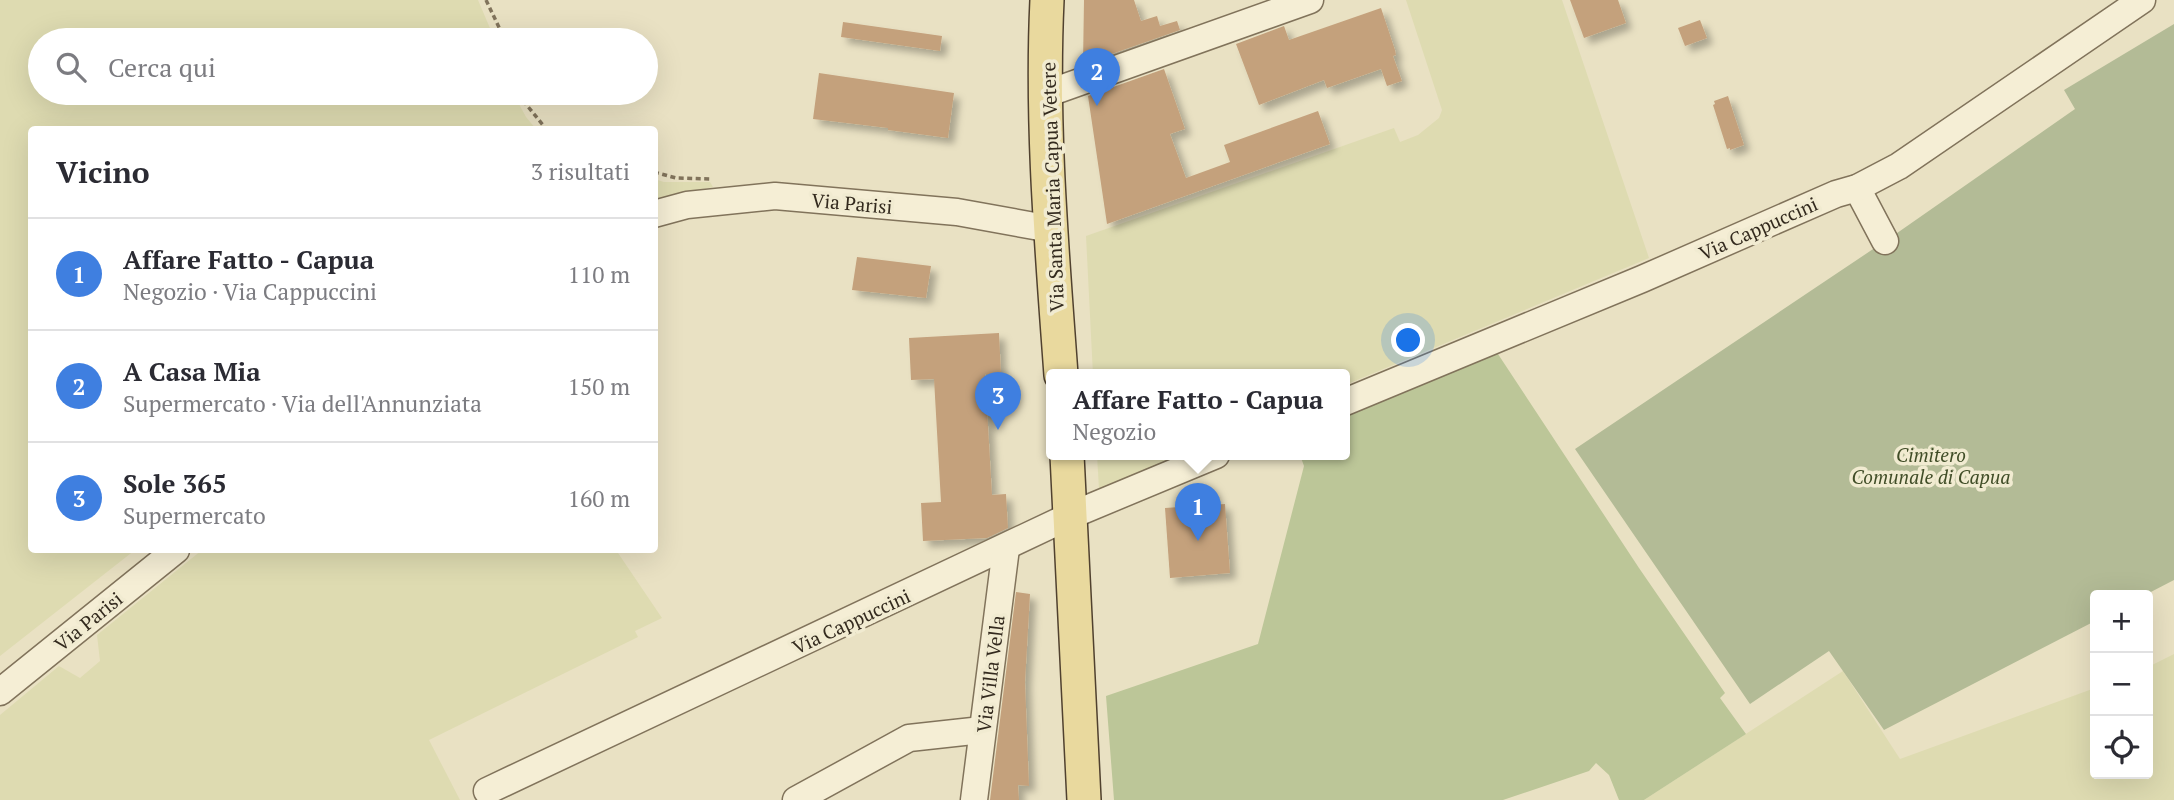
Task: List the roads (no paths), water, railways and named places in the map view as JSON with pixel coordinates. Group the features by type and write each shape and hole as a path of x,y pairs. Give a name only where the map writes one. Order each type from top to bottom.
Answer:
{"main road":[{"name":"Via Santa Maria Capua Vetere","path":"1048,0 1046,94 1051,229 1061,369"},
{"path":"1067,460 1084,800"}],"street":[{"path":"1046,94 1310,0"},
{"name":"Via Cappuccini","path":"1350,400 1642,279 1836,194 1857,188 1899,166 2142,0"},
{"path":"1857,188 1885,241"},
{"name":"Via Parisi","path":"658,213 687,205 775,195 957,212 1051,229"},
{"name":"Via Cappuccini","path":"487,791 1072,515 1204,460"},
{"name":"Via Villa Vella","path":"974,800 1006,548"},
{"name":"Via Parisi","path":"0,692 172,553"},
{"path":"796,800 909,738 982,730"}],"place":[{"name":"A Casa Mia","path":"1097,106"},
{"name":"Sole 365","path":"998,430"},
{"name":"Affare Fatto - Capua","path":"1198,541"}],"park label":[{"name":"Cimitero Comunale di Capua","path":"1931,465"}]}
